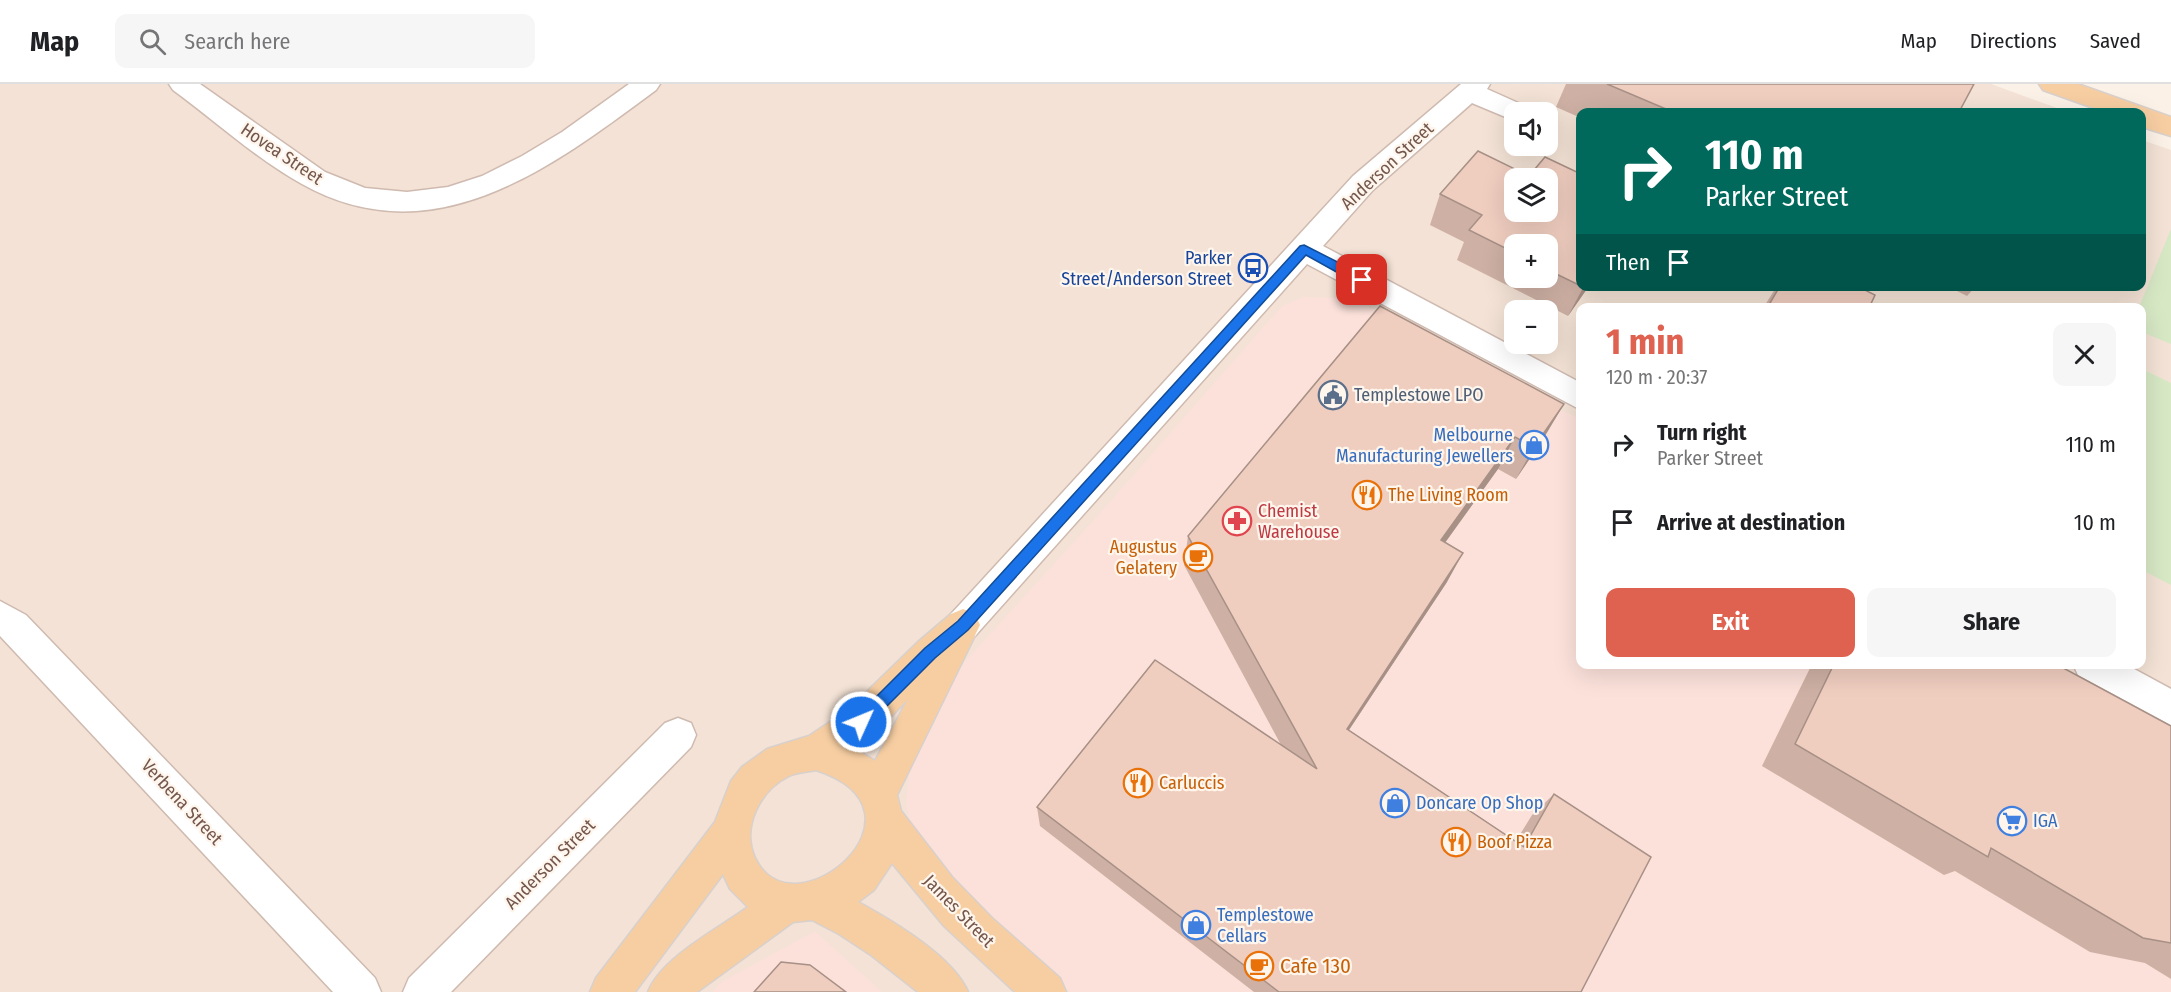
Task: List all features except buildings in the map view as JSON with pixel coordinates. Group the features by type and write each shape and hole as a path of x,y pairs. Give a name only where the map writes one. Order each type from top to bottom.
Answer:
{"main road":[{"path":"2052,84 2119,108"},
{"path":"2146,118 2171,127"},
{"name":"Anderson Street","path":"816,753 861,722 930,653 963,625"},
{"name":"Anderson Street","path":"882,805 922,704 943,670 963,625"},
{"path":"668,992 686,976 801,902 837,894 857,880 877,851 882,840 882,805 868,776 854,764 836,756 816,753 792,756 769,768 749,785 736,808 730,833 734,857 745,879 763,894 801,902 850,917 884,937 948,992"},
{"name":"James Street","path":"882,805 909,858 938,893 981,937 1046,992"},
{"path":"610,992 730,833"}],"street":[{"name":"Hovea Street","path":"182,84 313,178 345,194 383,201 420,201 460,196 503,180 542,159 647,84"},
{"path":"1473,88 1504,105"},
{"name":"Anderson Street","path":"963,625 1363,183 1473,88"},
{"path":"1304,249 1576,395"},
{"name":"Verbena Street","path":"0,616 14,626 362,992"},
{"path":"2099,669 2171,708"},
{"name":"Anderson Street","path":"423,992 678,735"}],"shaded area":[{"path":"0,84 1991,84 2057,108 1576,108 1576,291 2146,291 2146,141 2171,150 2171,992 0,992"},
{"path":"1303,297 1342,298 1364,304 1576,417 1576,669 2053,669 2171,732 2171,992 1070,992 985,922 911,828 906,804 910,765 961,666 1100,513 1282,306"},
{"path":"815,931 882,992 712,992 721,982"}],"green space":[{"path":"2171,229 2171,344 2146,334 2146,303 2141,303"},
{"path":"2146,371 2171,383 2171,585 2146,572"}],"place":[{"name":"Parker Street/Anderson Street","path":"1253,268"},
{"name":"Templestowe LPO","path":"1333,395"},
{"name":"Melbourne Manufacturing Jewellers","path":"1534,445"},
{"name":"The Living Room","path":"1367,495"},
{"name":"Chemist Warehouse","path":"1237,521"},
{"name":"Augustus Gelatery","path":"1198,557"},
{"name":"Carluccis","path":"1138,783"},
{"name":"Doncare Op Shop","path":"1395,803"},
{"name":"IGA","path":"2012,821"},
{"name":"Boof Pizza","path":"1456,842"},
{"name":"Templestowe Cellars","path":"1196,925"},
{"name":"Cafe 130","path":"1259,966"}],"route":[{"path":"861,722 930,653 963,625 1304,249 1362,280"}]}
